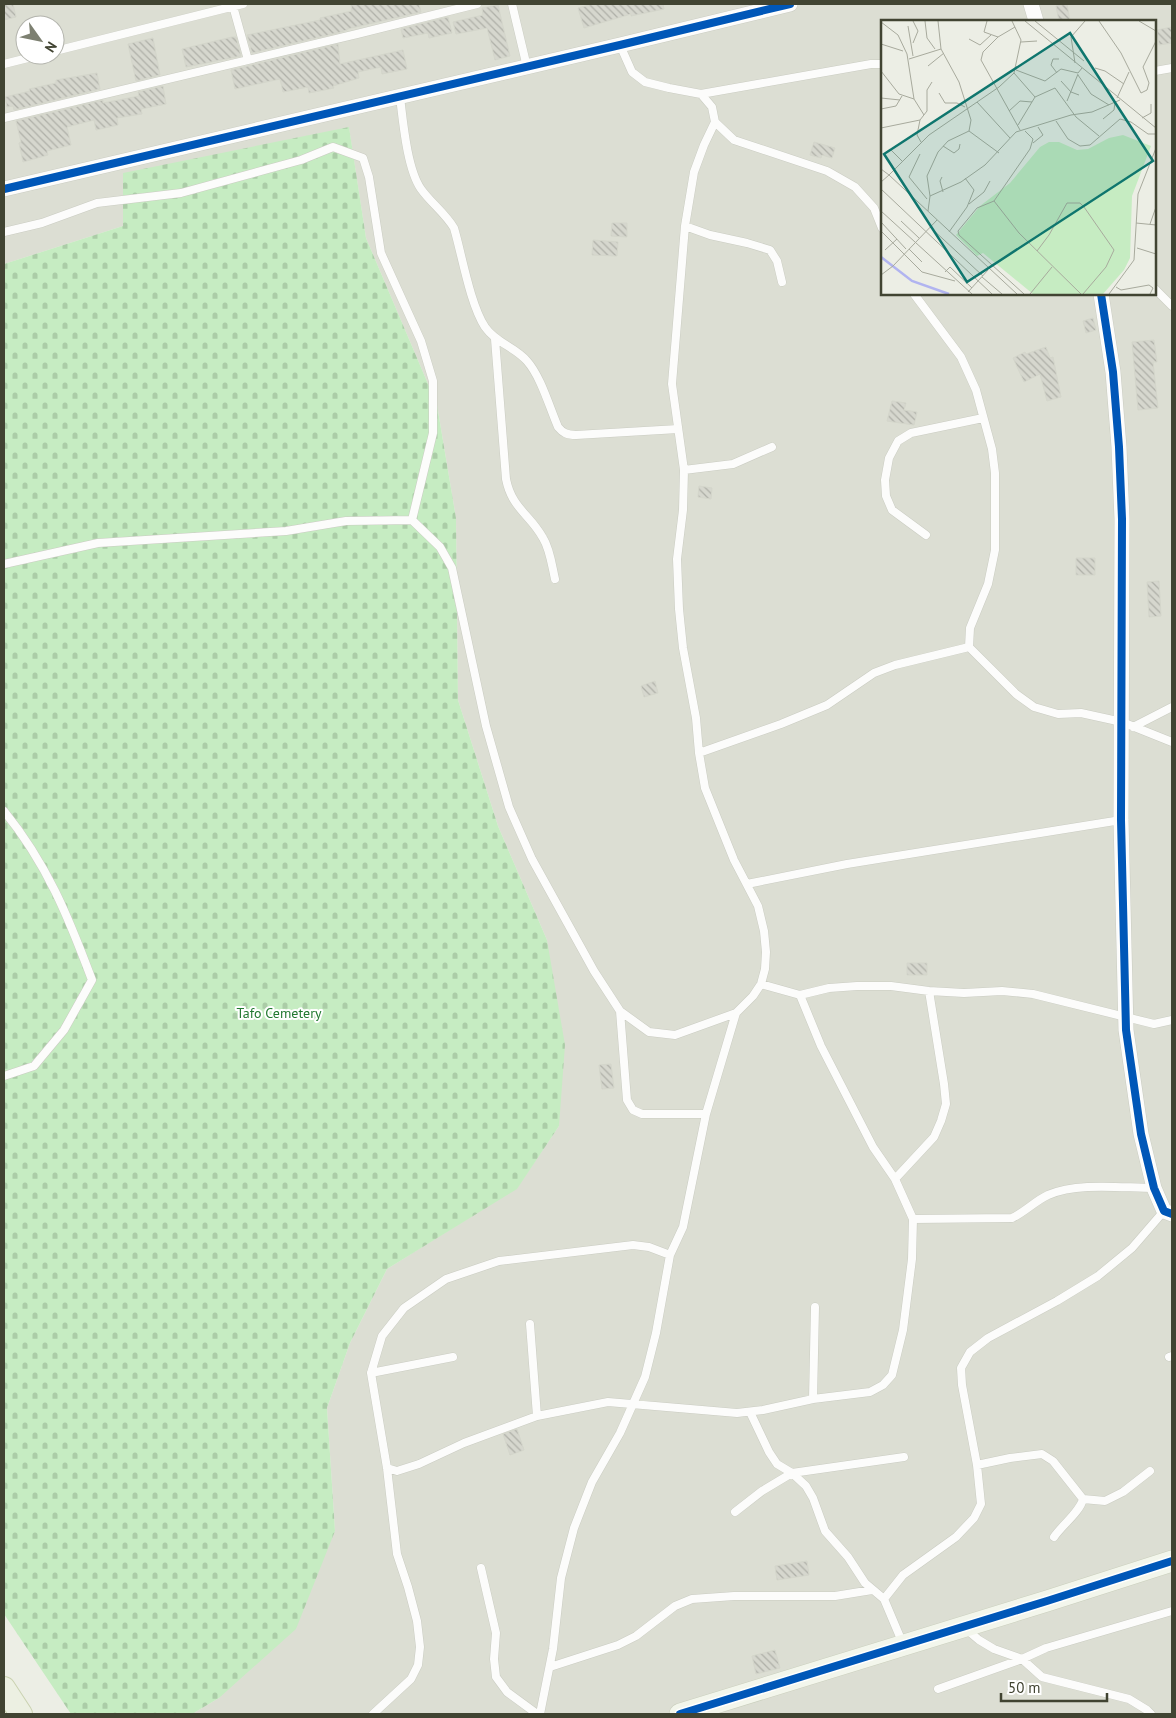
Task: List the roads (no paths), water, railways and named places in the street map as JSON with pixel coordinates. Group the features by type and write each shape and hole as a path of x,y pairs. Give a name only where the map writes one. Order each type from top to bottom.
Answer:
{"main road":[{"path":"4,1688 21,1714"}],"street":[{"path":"4,188 400,97 790,4"},
{"path":"1031,4 1036,20"},
{"path":"1101,295 1113,372 1122,519 1127,725 1121,820 1126,1030 1141,1134 1154,1188 1168,1212"},
{"path":"680,1714 904,1646 1172,1561"}],"lane":[{"path":"65,48 243,4"},
{"path":"4,118 477,4"},
{"path":"512,4 527,67"},
{"path":"233,6 248,60"},
{"path":"620,45 632,72 645,82 701,94 871,64 881,64"},
{"path":"1156,71 1172,68"},
{"path":"701,94 712,107 715,122 734,140 827,171 855,187 874,208 881,226"},
{"path":"400,97 411,166 420,188 448,217 454,228 481,319 495,338 526,359 534,370 558,427 568,435 678,429"},
{"path":"4,564 98,543 286,531 346,520 412,520 440,546 452,568 486,726 509,807 532,859 594,972 620,1011 649,1032 674,1034 736,1013 762,984 766,952 764,931 758,906 734,860 705,788 699,753 696,718 683,648 679,609 677,559 683,510 684,470 672,384 685,226 694,172 715,122"},
{"path":"4,232 42,223 97,203 181,193 301,160 333,147 363,158 369,177 381,252 421,341 434,381 433,433 412,520"},
{"path":"685,226 710,235 770,250 778,261 782,282"},
{"path":"1156,290 1172,306"},
{"path":"915,295 961,357 976,390 992,449 995,473 995,550 988,584 970,628 969,648 1016,694 1034,708 1058,714 1081,713 1127,725 1172,742"},
{"path":"495,338 506,479 509,493 544,538 555,579"},
{"path":"926,535 892,510 886,496 885,480 890,458 898,441 911,433 983,418"},
{"path":"684,470 733,464 772,447"},
{"path":"699,753 728,741 782,724 827,705 874,673 895,665 969,648"},
{"path":"1127,725 1172,707"},
{"path":"4,810 40,862 57,894 92,980 64,1030 34,1066 4,1076"},
{"path":"747,884 847,864 1121,820"},
{"path":"762,984 800,995 828,988 857,986 891,986 964,993 1002,991 1033,994 1154,1024 1172,1020"},
{"path":"895,1179 934,1137 946,1104 928,991"},
{"path":"387,1468 397,1471 419,1464 464,1443 537,1416 608,1402 737,1413 813,1399 870,1392 883,1385 892,1374 903,1330 912,1259 913,1219 895,1179 877,1153 850,1104 821,1046 800,995"},
{"path":"620,1011 627,1100 633,1110 642,1114 706,1114"},
{"path":"481,1568 496,1633 494,1659 496,1677 507,1692 538,1714 550,1667 562,1578 574,1528 592,1482 635,1404 645,1377 656,1333 670,1255 683,1227 706,1114 736,1013"},
{"path":"913,1219 1012,1218 1048,1195 1072,1189 1097,1187 1154,1188"},
{"path":"884,1599 903,1575 956,1537 974,1518 981,1504 977,1465 962,1385 961,1368 970,1352 988,1338 1098,1276 1132,1248 1168,1212"},
{"path":"373,1714 411,1679 418,1665 420,1647 417,1621 397,1554 387,1468 371,1373 382,1336 404,1308 446,1279 499,1260 633,1245 649,1247 670,1255"},
{"path":"813,1399 815,1307"},
{"path":"530,1324 537,1416"},
{"path":"371,1373 453,1357"},
{"path":"750,1412 769,1452 777,1464 792,1473 806,1486 813,1498 825,1531 848,1557 865,1583 884,1599 904,1646"},
{"path":"977,1465 1042,1454 1054,1461 1083,1499 1082,1505 1054,1537"},
{"path":"735,1512 762,1491 792,1473 904,1457"},
{"path":"1083,1499 1104,1501 1123,1492 1150,1471"},
{"path":"550,1667 618,1645 636,1636 675,1606 692,1599 734,1596 835,1596 872,1590"},
{"path":"938,1689 1022,1659 1046,1648 1172,1611"},
{"path":"964,1627 979,1640 994,1649 1022,1659 1042,1677 1129,1700 1151,1714"}],"park label":[{"name":"Tafo Cemetery","path":"279,1013"}]}
